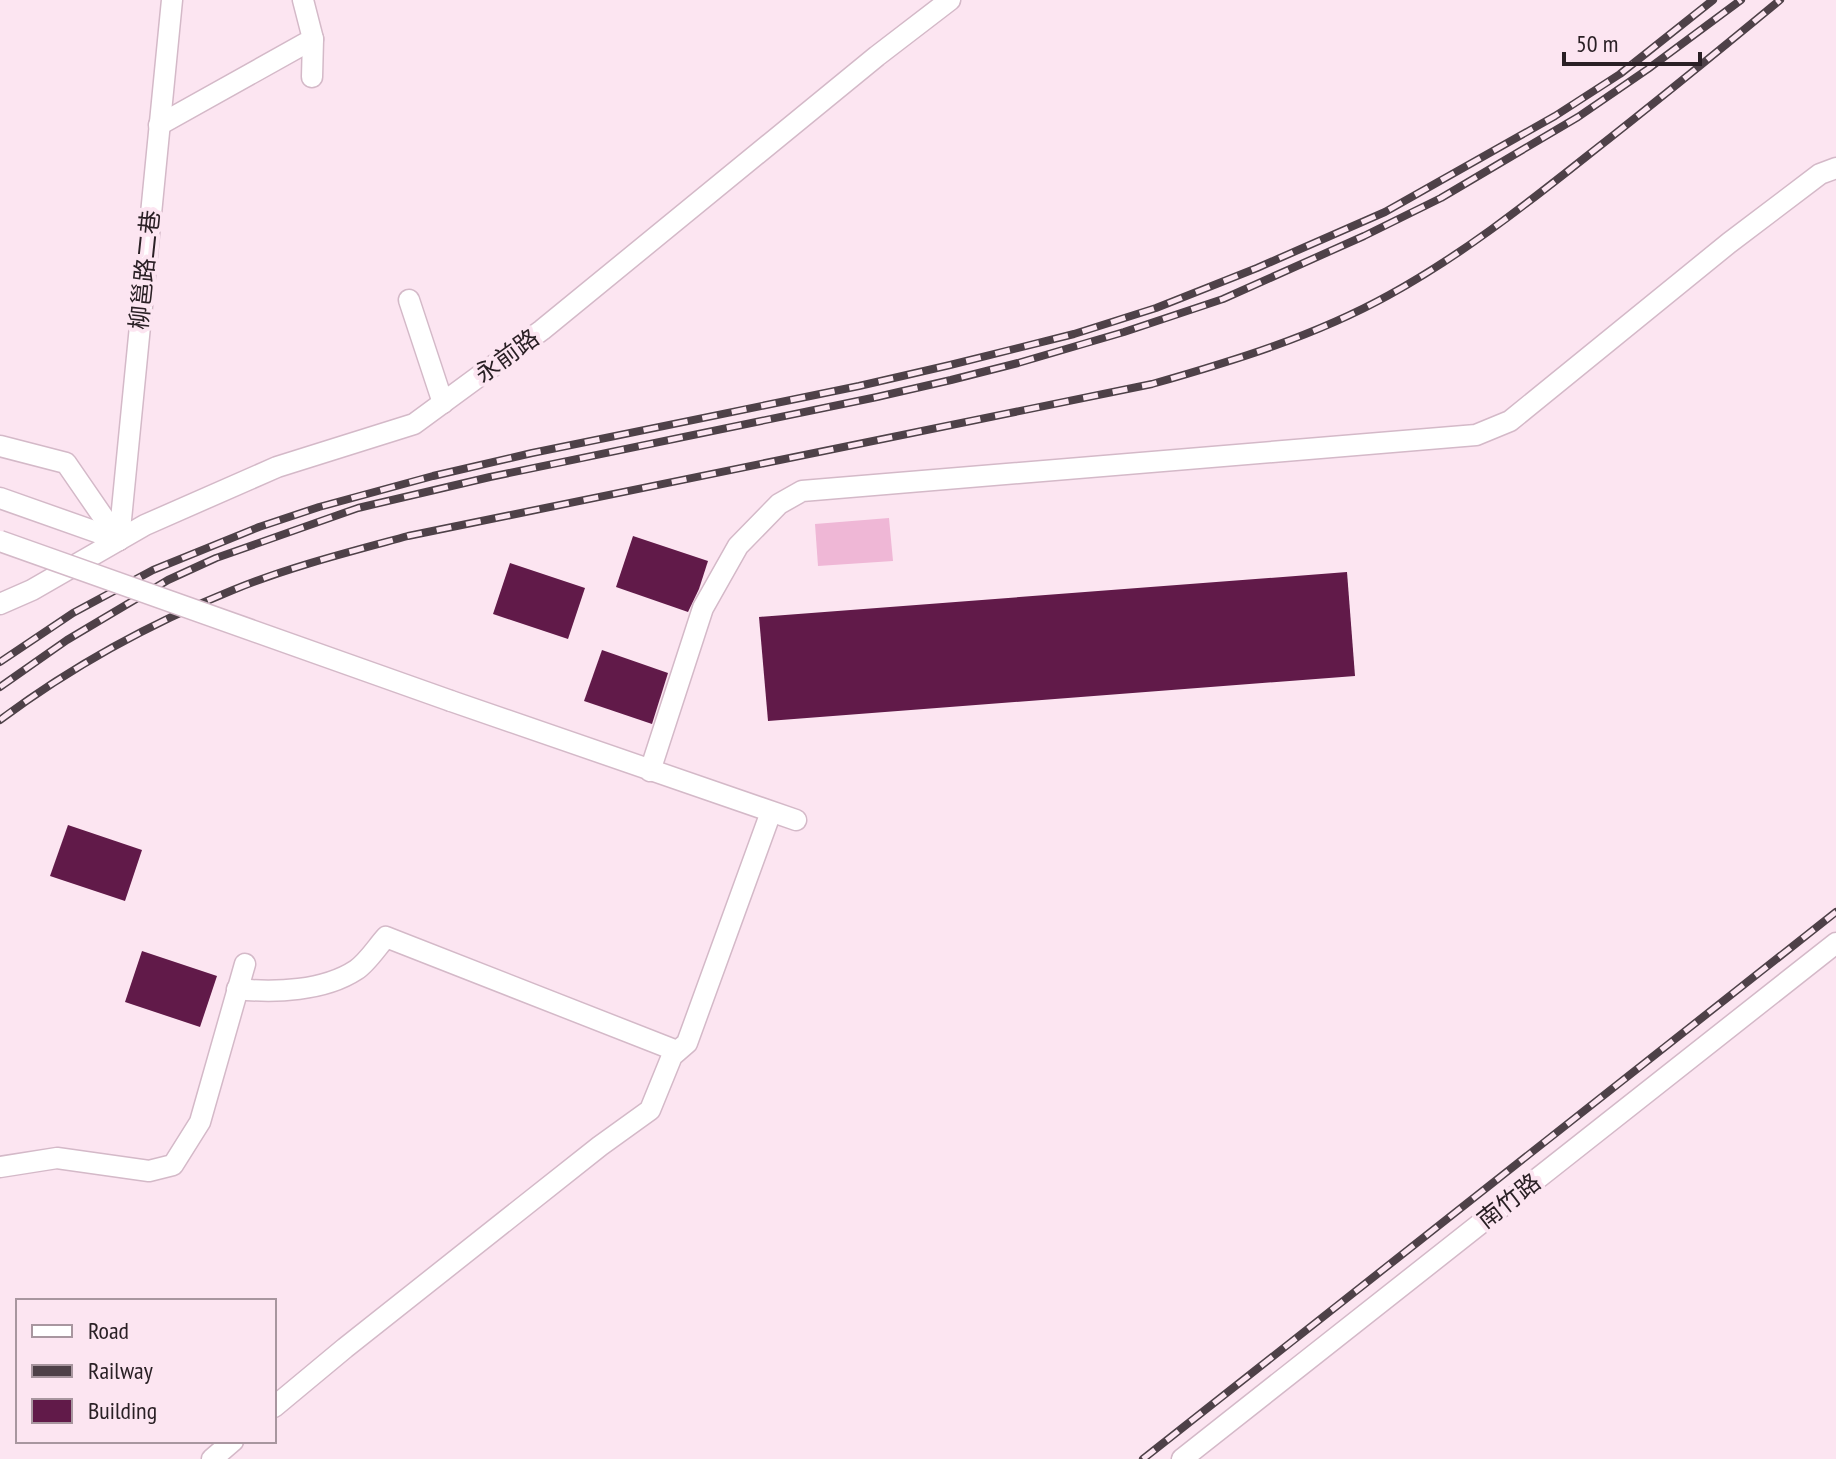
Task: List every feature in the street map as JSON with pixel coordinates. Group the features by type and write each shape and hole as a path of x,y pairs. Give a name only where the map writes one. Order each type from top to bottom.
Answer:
{"street":[{"name":"柳邕路二巷","path":"119,540 172,0"},
{"path":"303,0 313,39 312,77"},
{"name":"永前路","path":"0,604 32,590 145,525 277,467 414,424 542,330 950,0"},
{"path":"159,125 313,39"},
{"path":"650,771 703,608 738,546 779,504 802,491 1476,435 1510,421 1729,243 1820,174 1836,168"},
{"path":"409,300 443,403"},
{"path":"0,446 66,463 119,540"},
{"path":"0,498 119,540"},
{"path":"0,541 796,820"},
{"path":"276,1405 588,1155 650,1110 672,1056 687,1043 771,812"},
{"path":"237,989 257,991 320,986 357,970 386,937 677,1051"},
{"name":"南竹路","path":"1182,1459 1836,943"},
{"path":"0,1167 57,1158 149,1171 173,1165 200,1122 245,964"},
{"path":"212,1459 231,1443"}],"shaded area":[{"path":"889,518 893,561 818,566 815,524"}],"building":[{"path":"633,536 708,561 688,612 616,587"},
{"path":"510,563 585,588 568,639 493,614"},
{"path":"1347,572 1355,676 768,721 759,617"},
{"path":"602,650 668,673 652,724 584,701"},
{"path":"68,825 142,850 125,901 50,876"},
{"path":"142,951 217,976 200,1027 125,1002"}],"railway":[{"path":"0,662 73,613 153,570 259,527 319,507 532,453 950,365 1074,334 1156,308 1385,212 1555,116 1620,74 1713,0"},
{"path":"0,687 67,640 168,580 216,558 358,508 490,477 951,380 1124,332 1223,299 1441,198 1578,117 1741,0"},
{"path":"0,720 83,664 142,632 233,590 319,560 408,536 1152,384 1243,357 1303,335 1389,295 1466,247 1563,175 1780,0"},
{"path":"1143,1459 1836,912"}]}
